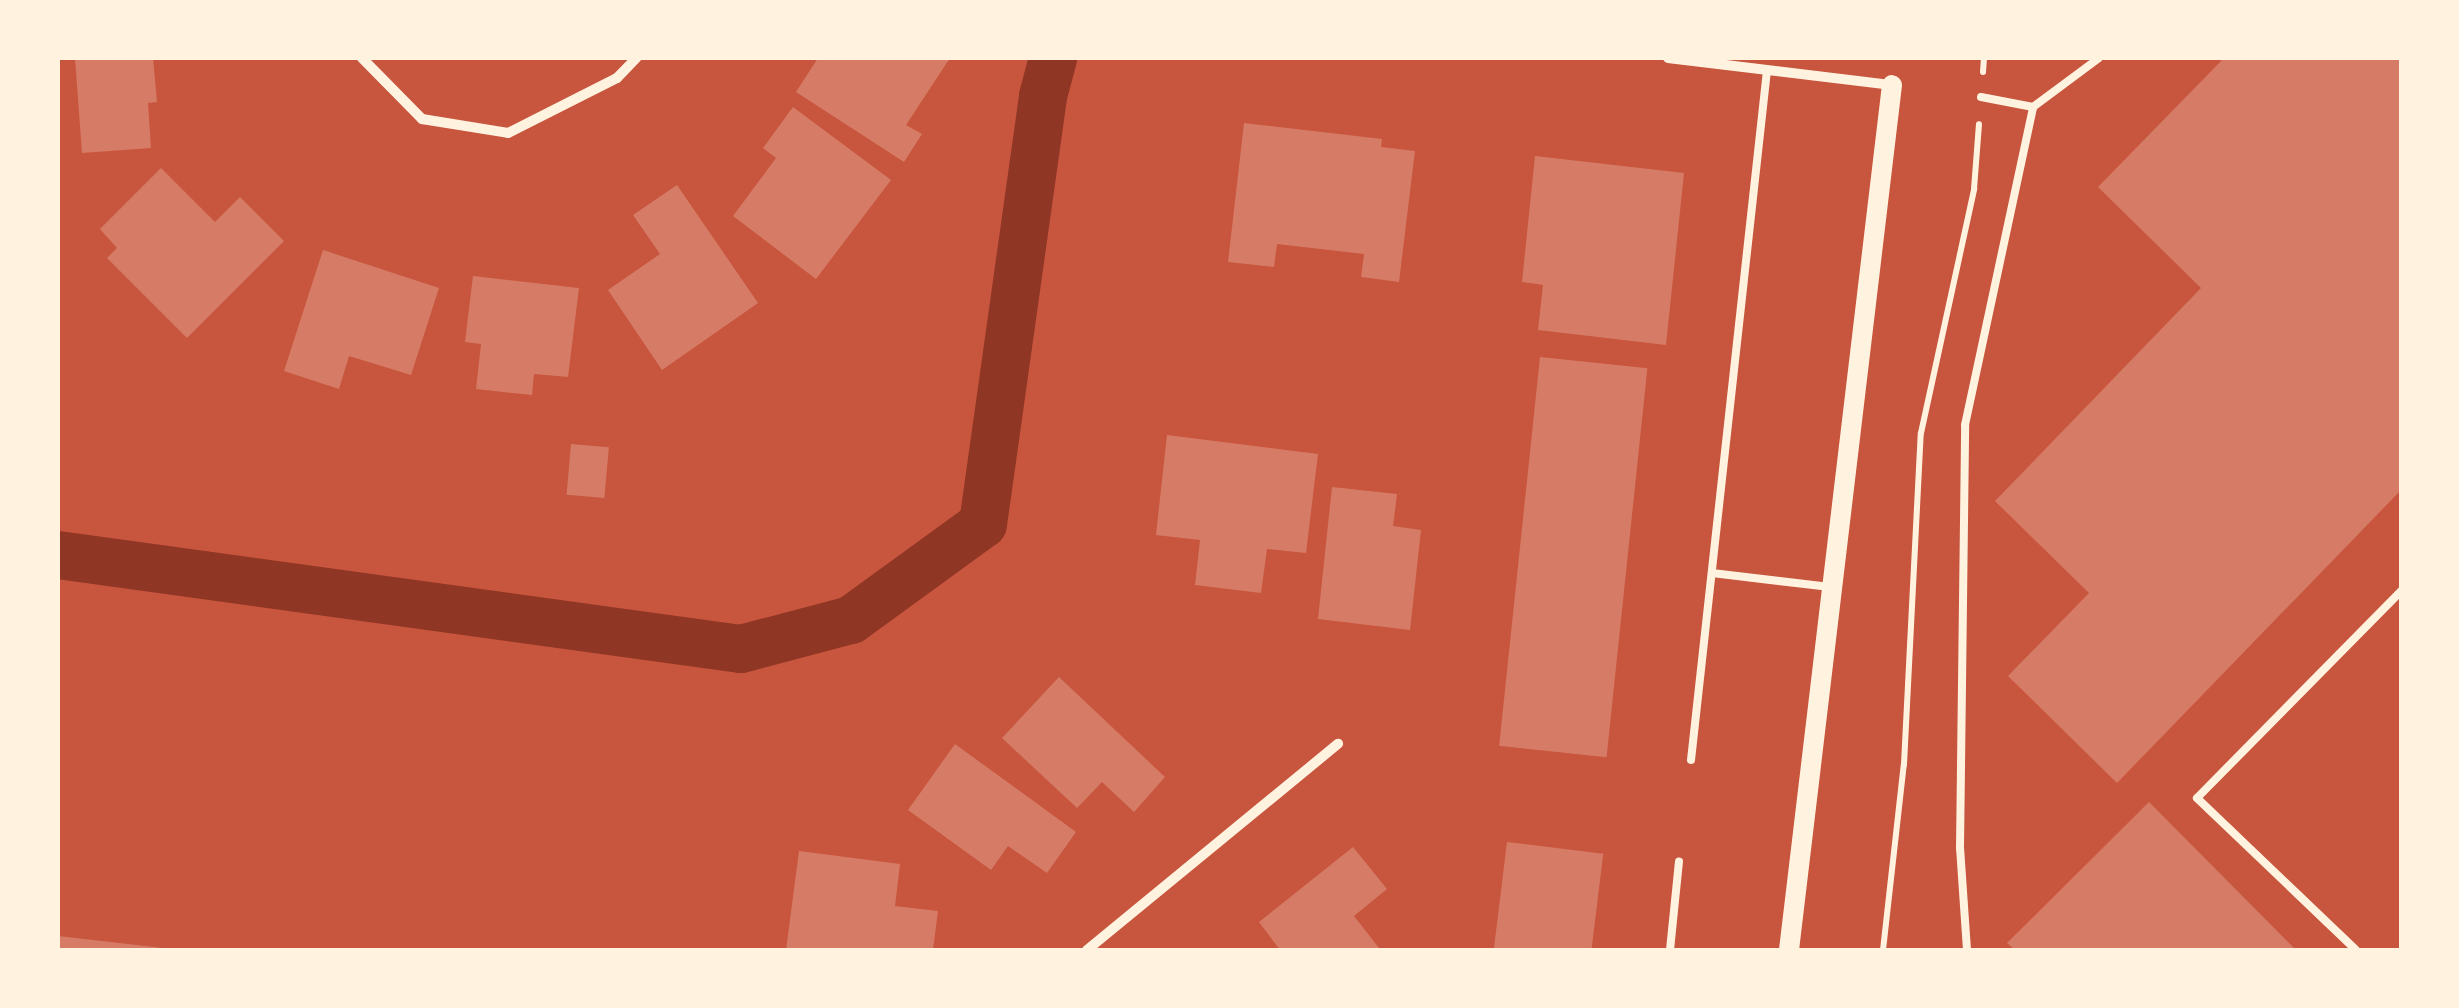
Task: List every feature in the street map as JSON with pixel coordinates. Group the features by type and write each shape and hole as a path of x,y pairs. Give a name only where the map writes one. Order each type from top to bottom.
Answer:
{"main road":[{"path":"1789,950 1892,85"}],"street":[{"path":"362,58 422,119 508,133 616,78 636,58"},
{"path":"1668,58 1892,85"},
{"path":"1087,950 1338,744"}],"lane":[{"path":"1967,950 1960,848 1964,425 2032,107 2099,58"},
{"path":"1692,760 1768,70"},
{"path":"1981,97 2032,107"},
{"path":"1712,573 1834,588"},
{"path":"2356,950 2197,798 2402,590"},
{"path":"1670,950 1679,861"}],"path":[{"path":"1882,950 1904,764 1920,433 1974,189 1978,126"}],"building":[{"path":"75,58 153,58 157,102 148,103 151,148 82,153"},
{"path":"818,58 950,58 906,125 922,134 904,162 796,92"},
{"path":"2224,58 2402,58 2402,489 2117,783 2008,676 2089,593 1995,501 2201,288 2098,187"},
{"path":"793,107 891,180 816,279 733,216 776,158 763,148"},
{"path":"1244,123 1382,139 1381,147 1415,151 1399,282 1361,277 1364,254 1277,244 1274,267 1228,262"},
{"path":"1535,156 1684,173 1666,345 1538,330 1543,285 1522,282"},
{"path":"161,168 215,222 240,197 284,241 187,338 107,258 117,248 100,229"},
{"path":"677,185 758,303 662,370 608,290 660,254 633,215"},
{"path":"323,250 439,288 411,375 349,356 339,389 284,371"},
{"path":"473,276 579,288 568,377 534,374 532,395 476,389 481,344 465,342"},
{"path":"1540,357 1647,368 1607,757 1499,746"},
{"path":"1167,435 1318,454 1306,553 1267,549 1261,593 1195,585 1200,540 1156,535"},
{"path":"571,444 609,447 604,498 567,495"},
{"path":"1332,487 1397,494 1393,526 1421,530 1410,630 1318,619"},
{"path":"1059,677 1165,777 1134,812 1102,782 1077,808 1002,738"},
{"path":"955,744 1076,832 1047,873 1008,846 991,870 908,810"},
{"path":"2149,802 2296,950 2015,950 2007,943"},
{"path":"1507,842 1603,854 1591,950 1494,950"},
{"path":"1353,847 1387,889 1354,916 1379,948 1280,950 1259,922"},
{"path":"799,851 900,864 895,906 938,911 933,950 786,950"},
{"path":"58,936 163,948 163,950 58,950"}],"waterway":[{"path":"58,555 741,649 851,620 983,524 1043,96 1053,58"}]}
